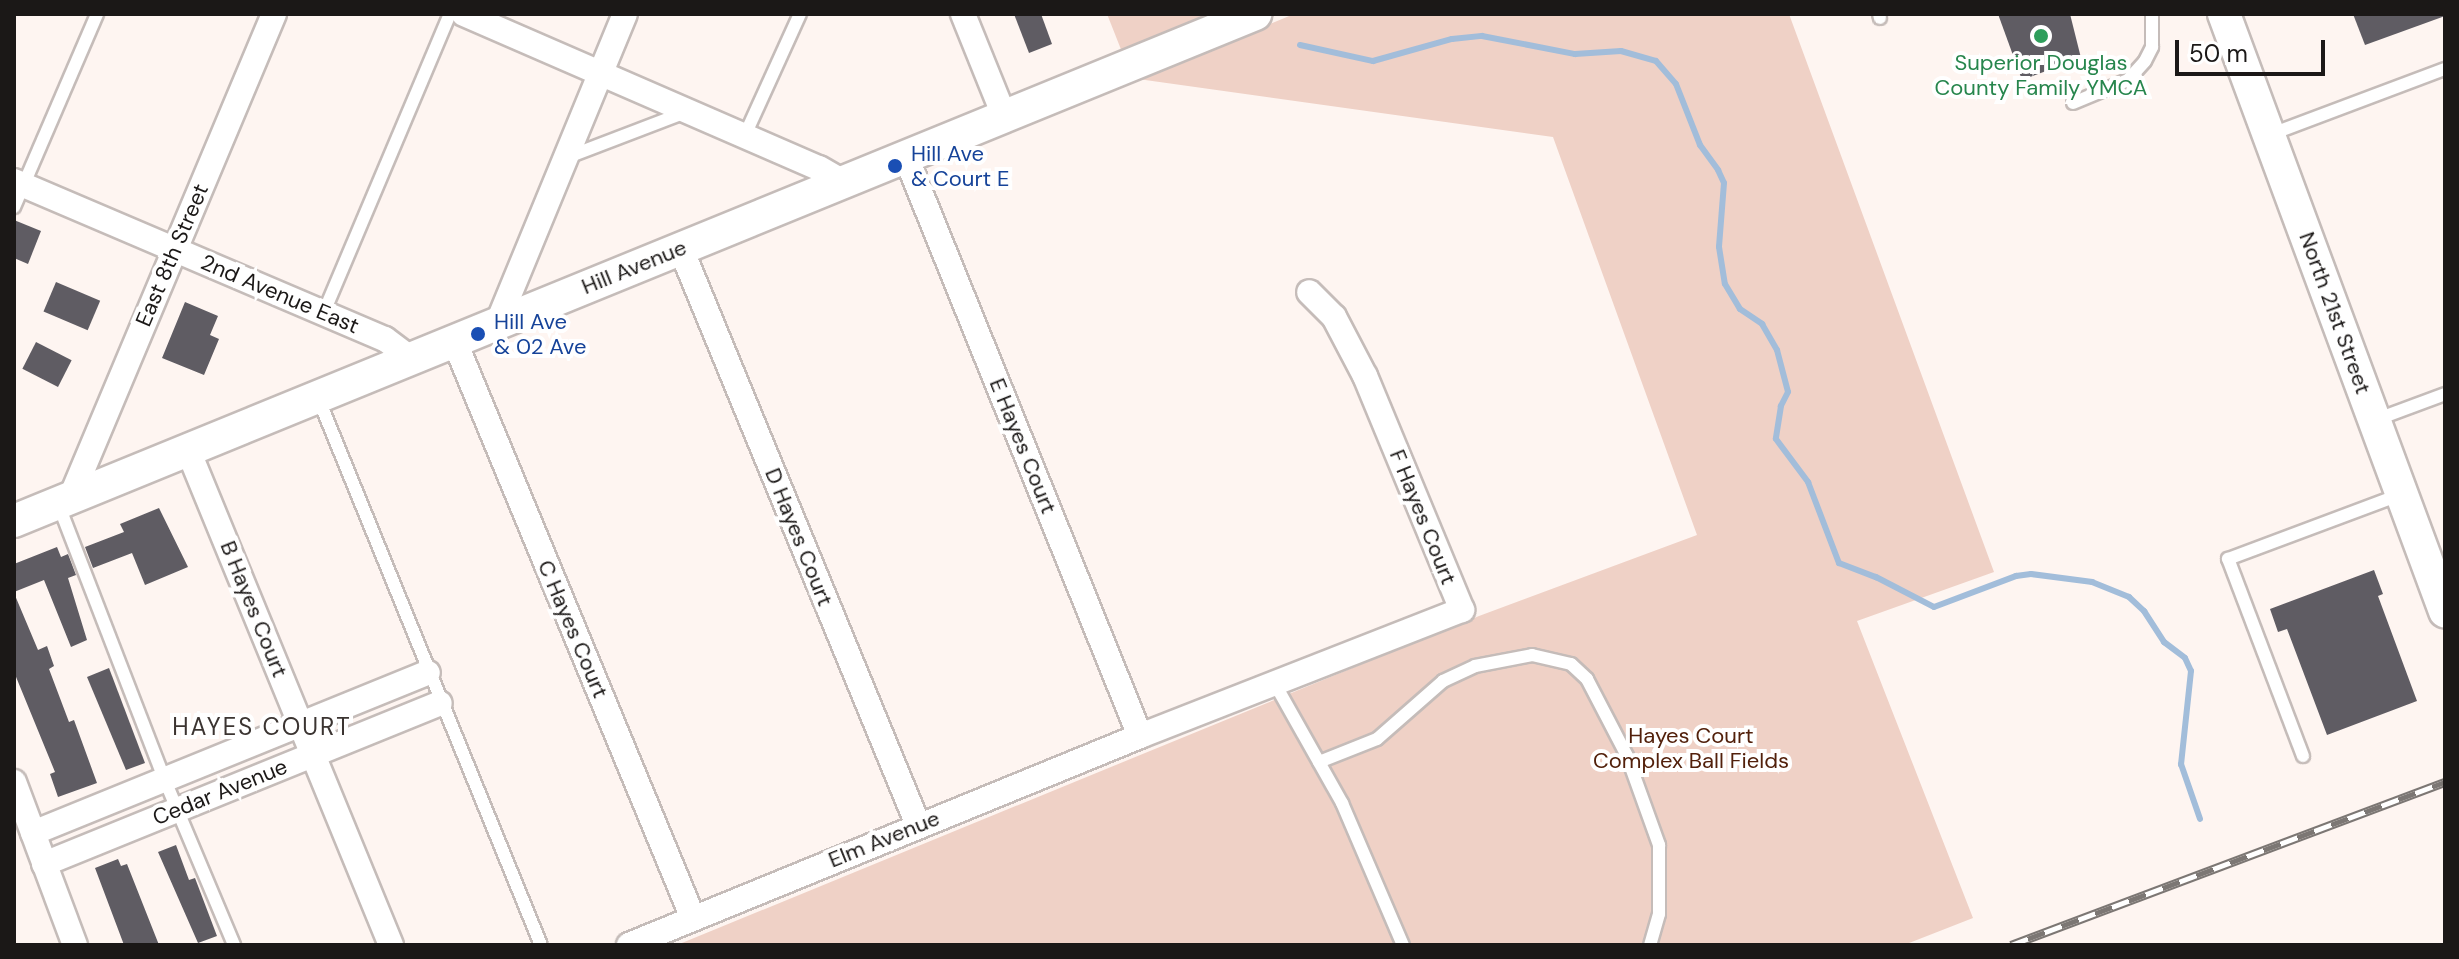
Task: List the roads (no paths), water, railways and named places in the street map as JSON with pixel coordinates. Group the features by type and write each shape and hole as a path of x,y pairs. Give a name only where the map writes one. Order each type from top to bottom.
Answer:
{"street":[{"name":"East 8th Street","path":"65,500 274,14"},
{"path":"464,14 689,110 843,182"},
{"path":"498,322 625,14"},
{"path":"963,14 1005,118"},
{"name":"Hill Avenue","path":"14,521 409,357 1005,118 1255,14"},
{"name":"North 21st Street","path":"2224,14 2445,611"},
{"name":"E Hayes Court","path":"906,157 1140,736"},
{"name":"2nd Avenue East","path":"17,191 175,248 385,339 409,357"},
{"name":"D Hayes Court","path":"681,249 918,825"},
{"name":"F Hayes Court","path":"1140,736 1462,610 1358,361 1334,317 1309,292"},
{"name":"C Hayes Court","path":"454,340 693,918"},
{"name":"B Hayes Court","path":"188,450 391,945"},
{"name":"Cedar Avenue","path":"33,833 428,673"},
{"name":"Cedar Avenue","path":"44,864 440,703"},
{"name":"Elm Avenue","path":"629,945 1140,736"},
{"path":"14,782 75,945"}],"lane":[{"path":"17,191 97,14"},
{"path":"324,312 450,14"},
{"path":"745,135 800,14"},
{"path":"2073,103 2128,80 2145,61 2152,47 2152,14"},
{"path":"2269,135 2445,69"},
{"path":"565,158 689,110"},
{"path":"2375,420 2445,394"},
{"path":"317,396 541,945"},
{"path":"2303,756 2228,559 2402,494"},
{"path":"65,500 165,780 234,945"},
{"path":"1319,762 1377,739 1443,681 1475,666 1532,655 1571,664 1587,679 1627,756 1659,845 1659,914 1650,945"},
{"path":"1275,684 1342,803 1403,945"}],"waterway":[{"path":"1300,45 1373,61 1452,39 1482,36 1575,54 1621,51 1656,61 1676,84 1700,145 1724,183 1719,247 1725,284 1740,309 1762,324 1777,350 1788,392 1781,406 1776,439 1808,482 1839,563 1876,577 1934,607 2016,576 2031,574 2092,582 2129,597 2144,611 2164,642 2185,658 2191,671 2181,764 2200,819"}],"railway":[{"path":"2011,945 2445,782"}],"place":[{"name":"Superior Douglas County Family YMCA","path":"2041,36"},
{"name":"Hill Ave & Court E","path":"895,166"},
{"name":"Hill Ave & 02 Ave","path":"478,334"}],"district":[{"name":"HAYES COURT","path":"262,727"}],"park label":[{"name":"Hayes Court Complex Ball Fields","path":"1691,748"}]}
